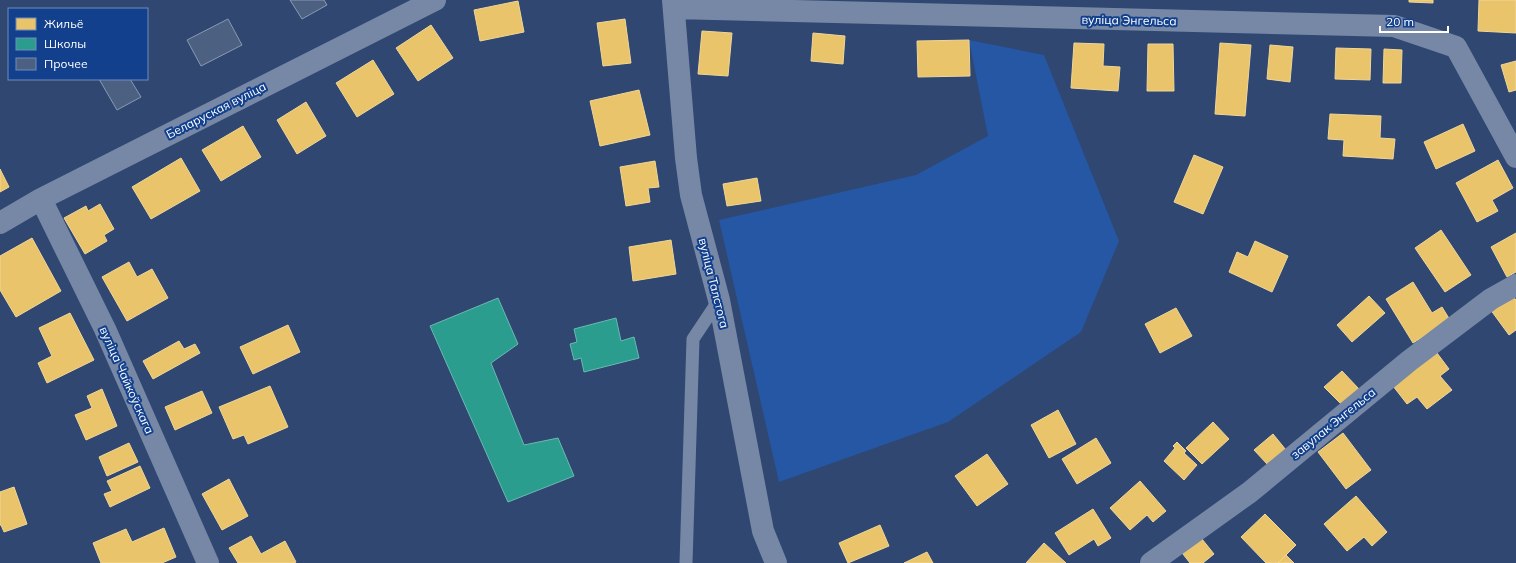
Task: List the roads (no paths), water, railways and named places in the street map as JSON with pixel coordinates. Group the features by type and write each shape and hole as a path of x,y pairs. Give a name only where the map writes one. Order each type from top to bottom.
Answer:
{"street":[{"name":"Беларуская вуліца","path":"0,223 41,199 435,0"},
{"name":"вуліца Энгельса","path":"673,4 1394,26 1456,47 1516,157"},
{"name":"вуліца Талстога","path":"673,4 686,158 691,195 719,300 763,531 776,563"},
{"name":"вуліца Чайкоўскага","path":"41,199 105,329 208,563"},
{"name":"завулак Энгельса","path":"1151,563 1250,492 1409,361 1459,322 1491,298 1516,285"}],"lane":[{"path":"686,563 693,338 719,300"}]}
